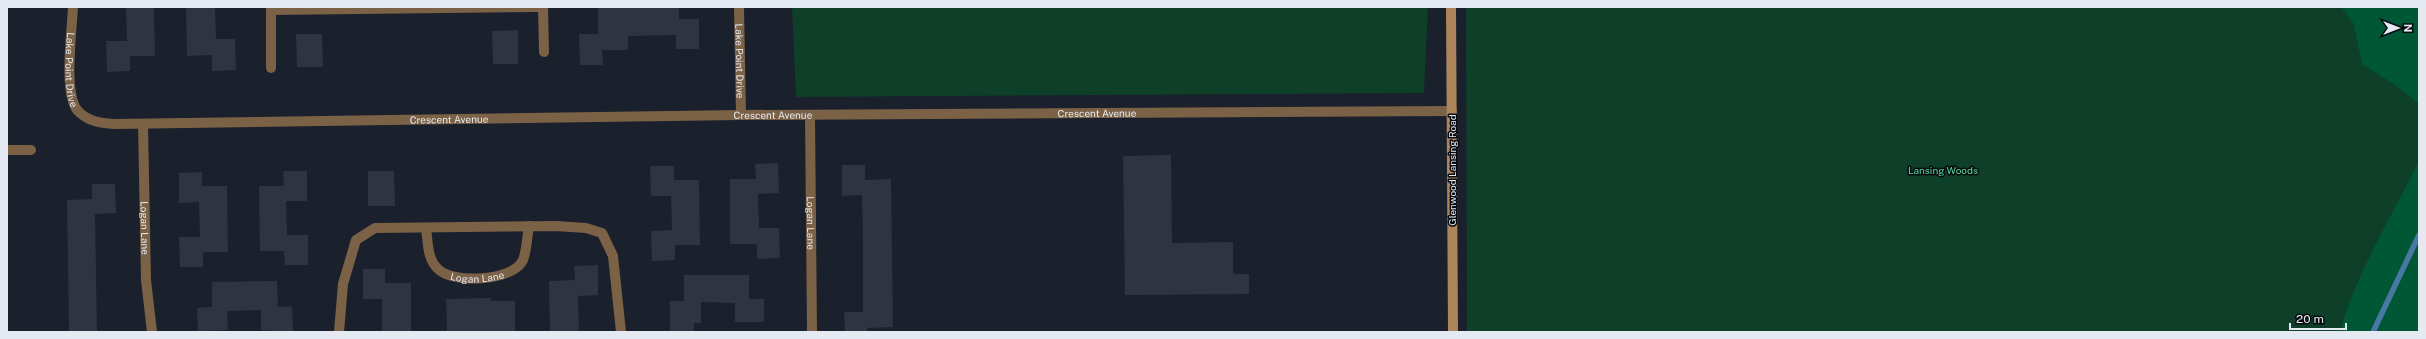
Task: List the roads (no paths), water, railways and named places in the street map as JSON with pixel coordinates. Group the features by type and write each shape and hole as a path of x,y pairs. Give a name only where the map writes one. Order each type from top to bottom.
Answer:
{"main road":[{"name":"Glenwood Lansing Road","path":"1451,7 1453,332"}],"street":[{"name":"Lake Point Drive","path":"73,7 70,93 78,110 94,123"},
{"path":"272,68 271,9 540,7"},
{"path":"543,7 544,52"},
{"name":"Lake Point Drive","path":"739,7 741,115"},
{"name":"Crescent Avenue","path":"94,123 143,124 810,114 1452,111"},
{"name":"Logan Lane","path":"810,114 812,332"},
{"name":"Logan Lane","path":"143,124 146,280 152,332"},
{"path":"7,150 31,150"},
{"path":"339,332 343,284 356,240 375,228 529,226 586,228 602,233 613,256 621,332"},
{"name":"Logan Lane","path":"426,228 430,257 437,269 451,277 471,279 496,276 515,270 524,260 529,226"}],"waterway":[{"path":"2373,332 2419,235"}],"park label":[{"name":"Lansing Woods","path":"1943,170"}]}
